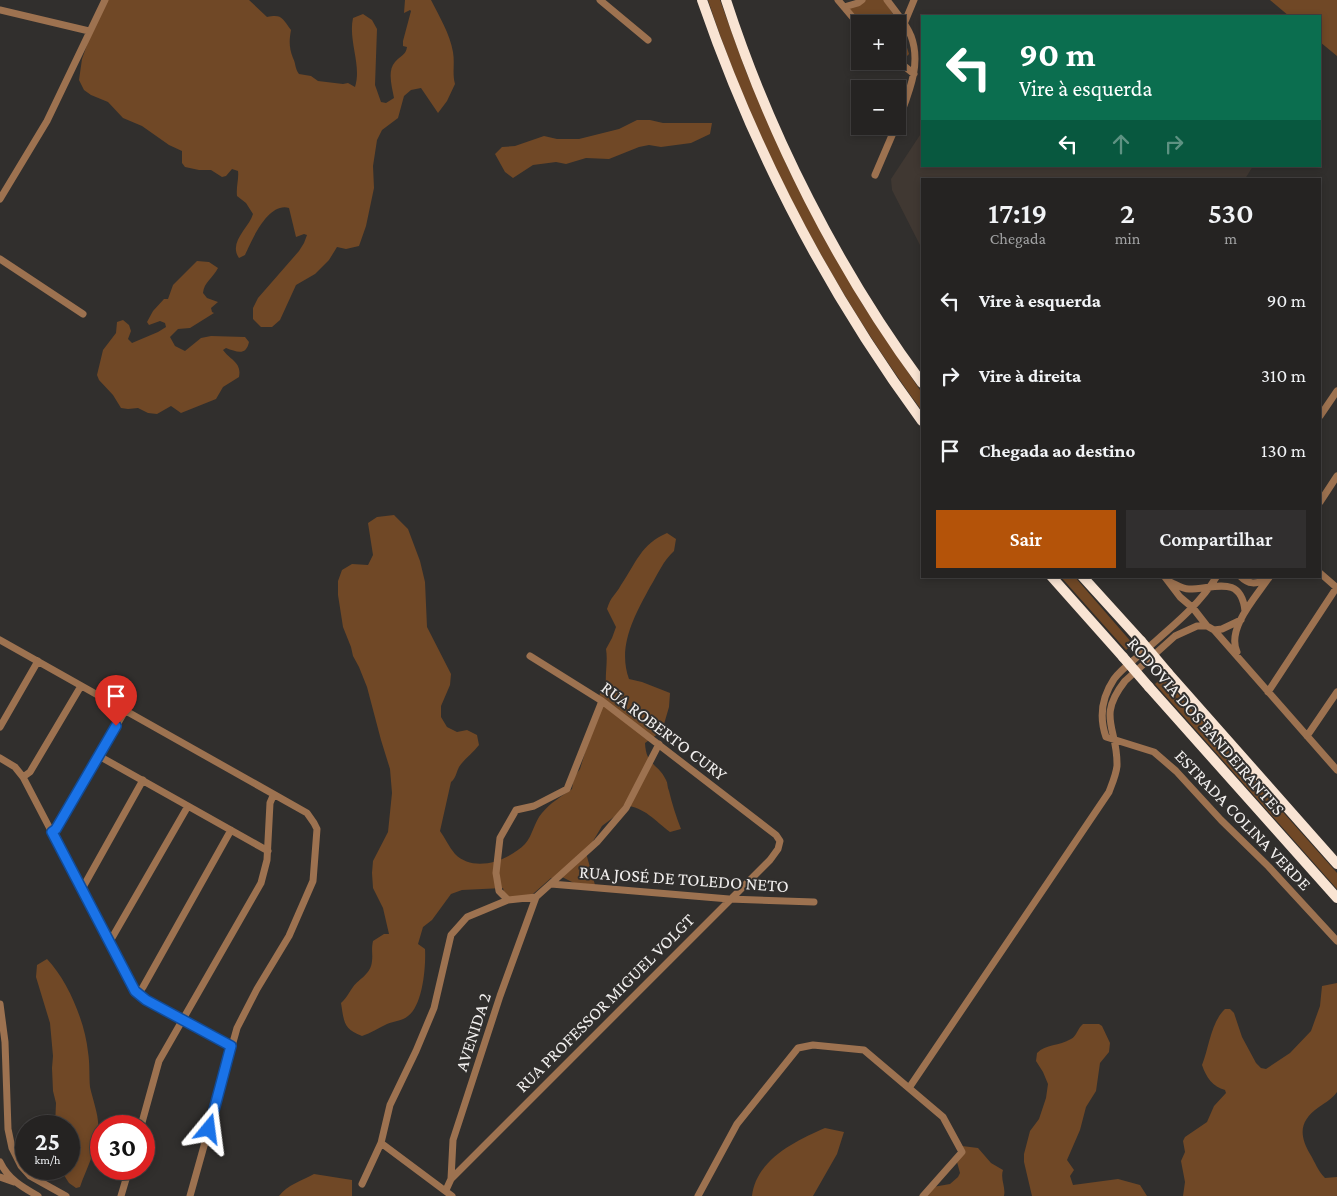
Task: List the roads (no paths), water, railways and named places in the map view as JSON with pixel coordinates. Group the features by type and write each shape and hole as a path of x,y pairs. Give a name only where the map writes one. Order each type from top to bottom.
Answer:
{"highway":[{"path":"702,0 726,67 743,107 796,219 837,294 921,420"},
{"path":"726,0 756,82 804,188 866,299 921,382"},
{"name":"RODOVIA DOS BANDEIRANTES","path":"1053,578 1337,898"},
{"name":"RODOVIA DOS BANDEIRANTES","path":"1084,578 1337,864"}],"street":[{"path":"0,199 47,120 105,0"},
{"path":"600,0 648,40"},
{"path":"838,0 851,16"},
{"path":"844,8 862,0"},
{"path":"888,0 898,15"},
{"path":"906,19 914,0"},
{"path":"0,10 89,31"},
{"path":"906,27 911,36 914,49 914,74 906,98"},
{"path":"906,68 914,74"},
{"path":"875,176 892,135"},
{"path":"0,260 83,314"},
{"path":"1321,415 1337,391"},
{"path":"1321,500 1337,476"},
{"path":"1268,692 1337,587 1321,574"},
{"path":"1114,741 1106,737 1102,718 1105,697 1116,675 1193,608 1216,578"},
{"path":"1242,578 1246,582 1255,584 1269,578"},
{"path":"1240,659 1234,645 1234,637 1245,611 1269,578"},
{"path":"1166,579 1180,587 1190,589 1223,586 1236,590 1244,600 1245,611"},
{"path":"1166,579 1180,597 1193,608 1240,659 1337,770"},
{"path":"909,1088 1108,792 1117,767 1110,726 1110,710 1115,695 1125,680 1175,636 1197,626 1211,628 1228,627 1241,620"},
{"path":"0,640 307,814 317,829 313,881 289,936 257,989 237,1028 190,1196"},
{"name":"RUA ROBERTO CURY","path":"530,656 602,700 776,835"},
{"path":"0,727 38,661"},
{"path":"23,777 30,772 81,686"},
{"path":"1307,736 1337,692"},
{"path":"508,900 500,890 496,873 500,838 516,810 534,806 567,789 602,700"},
{"path":"52,832 56,829 125,711"},
{"name":"ESTRADA COLINA VERDE","path":"1114,741 1154,752 1176,771 1337,941"},
{"path":"362,1184 381,1143 390,1105 434,1008 451,935 467,917 508,900 536,898 597,842 626,808 659,744"},
{"path":"99,756 268,851"},
{"path":"0,758 14,767 23,777 132,988 146,1000 231,1046"},
{"path":"82,889 143,780"},
{"path":"144,1115 159,1061 258,889 266,868 270,803 273,796"},
{"path":"109,943 188,806"},
{"path":"138,994 231,830"},
{"name":"RUA PROFESSOR MIGUEL VOLGT","path":"446,1190 451,1179 778,849 780,841 776,835"},
{"name":"RUA JOSÉ DE TOLEDO NETO","path":"551,884 729,899 814,902"},
{"name":"AVENIDA 2","path":"451,1179 453,1140 500,996 536,898"},
{"path":"0,1004 5,1042 9,1135 12,1148 21,1166 30,1176 66,1196"},
{"path":"698,1196 737,1124 798,1048 813,1045 864,1050 943,1117 962,1152 923,1196"},
{"path":"381,1143 452,1196"},
{"path":"0,1162 15,1182"},
{"path":"0,1177 15,1182 38,1196"},
{"path":"121,1196 126,1180"}]}
